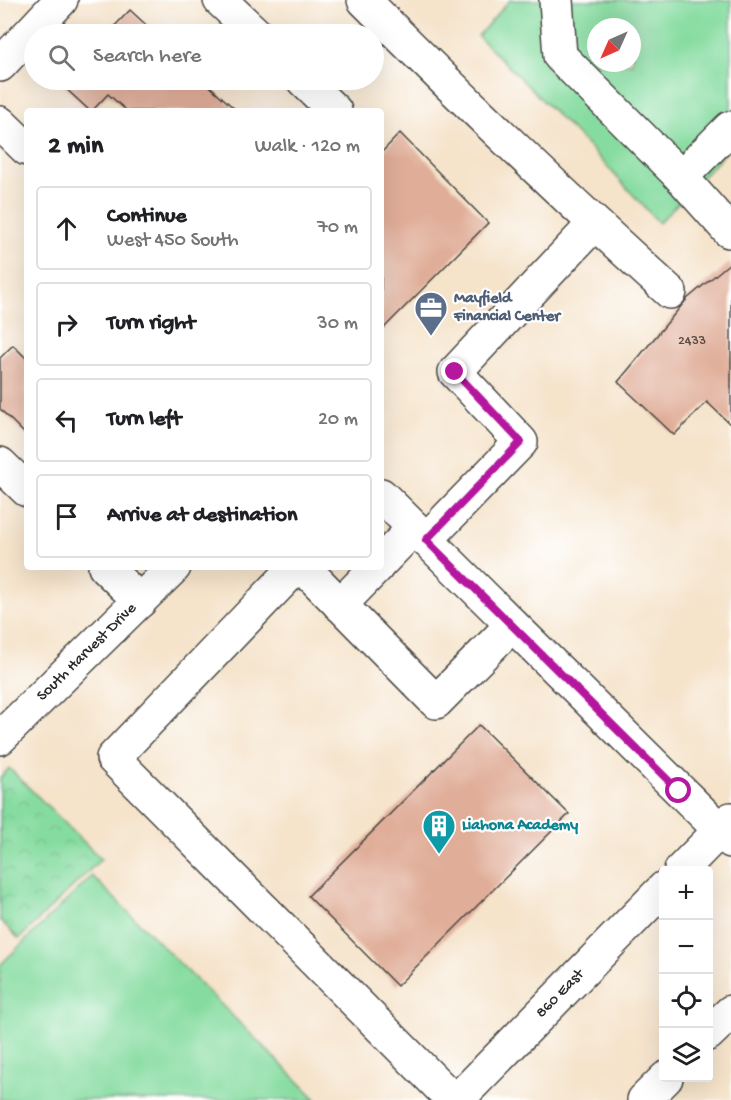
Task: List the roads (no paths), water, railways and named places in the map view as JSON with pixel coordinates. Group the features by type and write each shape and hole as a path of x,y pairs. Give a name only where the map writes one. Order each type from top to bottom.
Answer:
{"street":[{"path":"38,24 61,0"},
{"path":"364,0 594,224 670,292"},
{"path":"556,0 561,56 681,177 729,231"},
{"path":"231,4 248,24"},
{"path":"0,65 24,39"},
{"path":"313,90 332,108"},
{"path":"0,123 24,146"},
{"path":"681,177 731,128"},
{"path":"384,560 420,534 521,442 455,372 594,224"},
{"path":"0,464 24,487"},
{"path":"384,498 512,626 727,830 686,866"},
{"path":"108,570 140,601"},
{"name":"South Harvest Drive","path":"0,738 171,570"},
{"path":"293,570 113,758 453,1100"},
{"path":"306,570 436,702 512,626"},
{"path":"340,605 373,570"},
{"name":"860 East","path":"457,1100 659,892"},
{"path":"713,1029 731,1012"},
{"path":"644,1100 661,1082"}],"place":[{"name":"Mayfield Financial Center","path":"431,337"},
{"name":"Liahona Academy","path":"439,855"}]}
